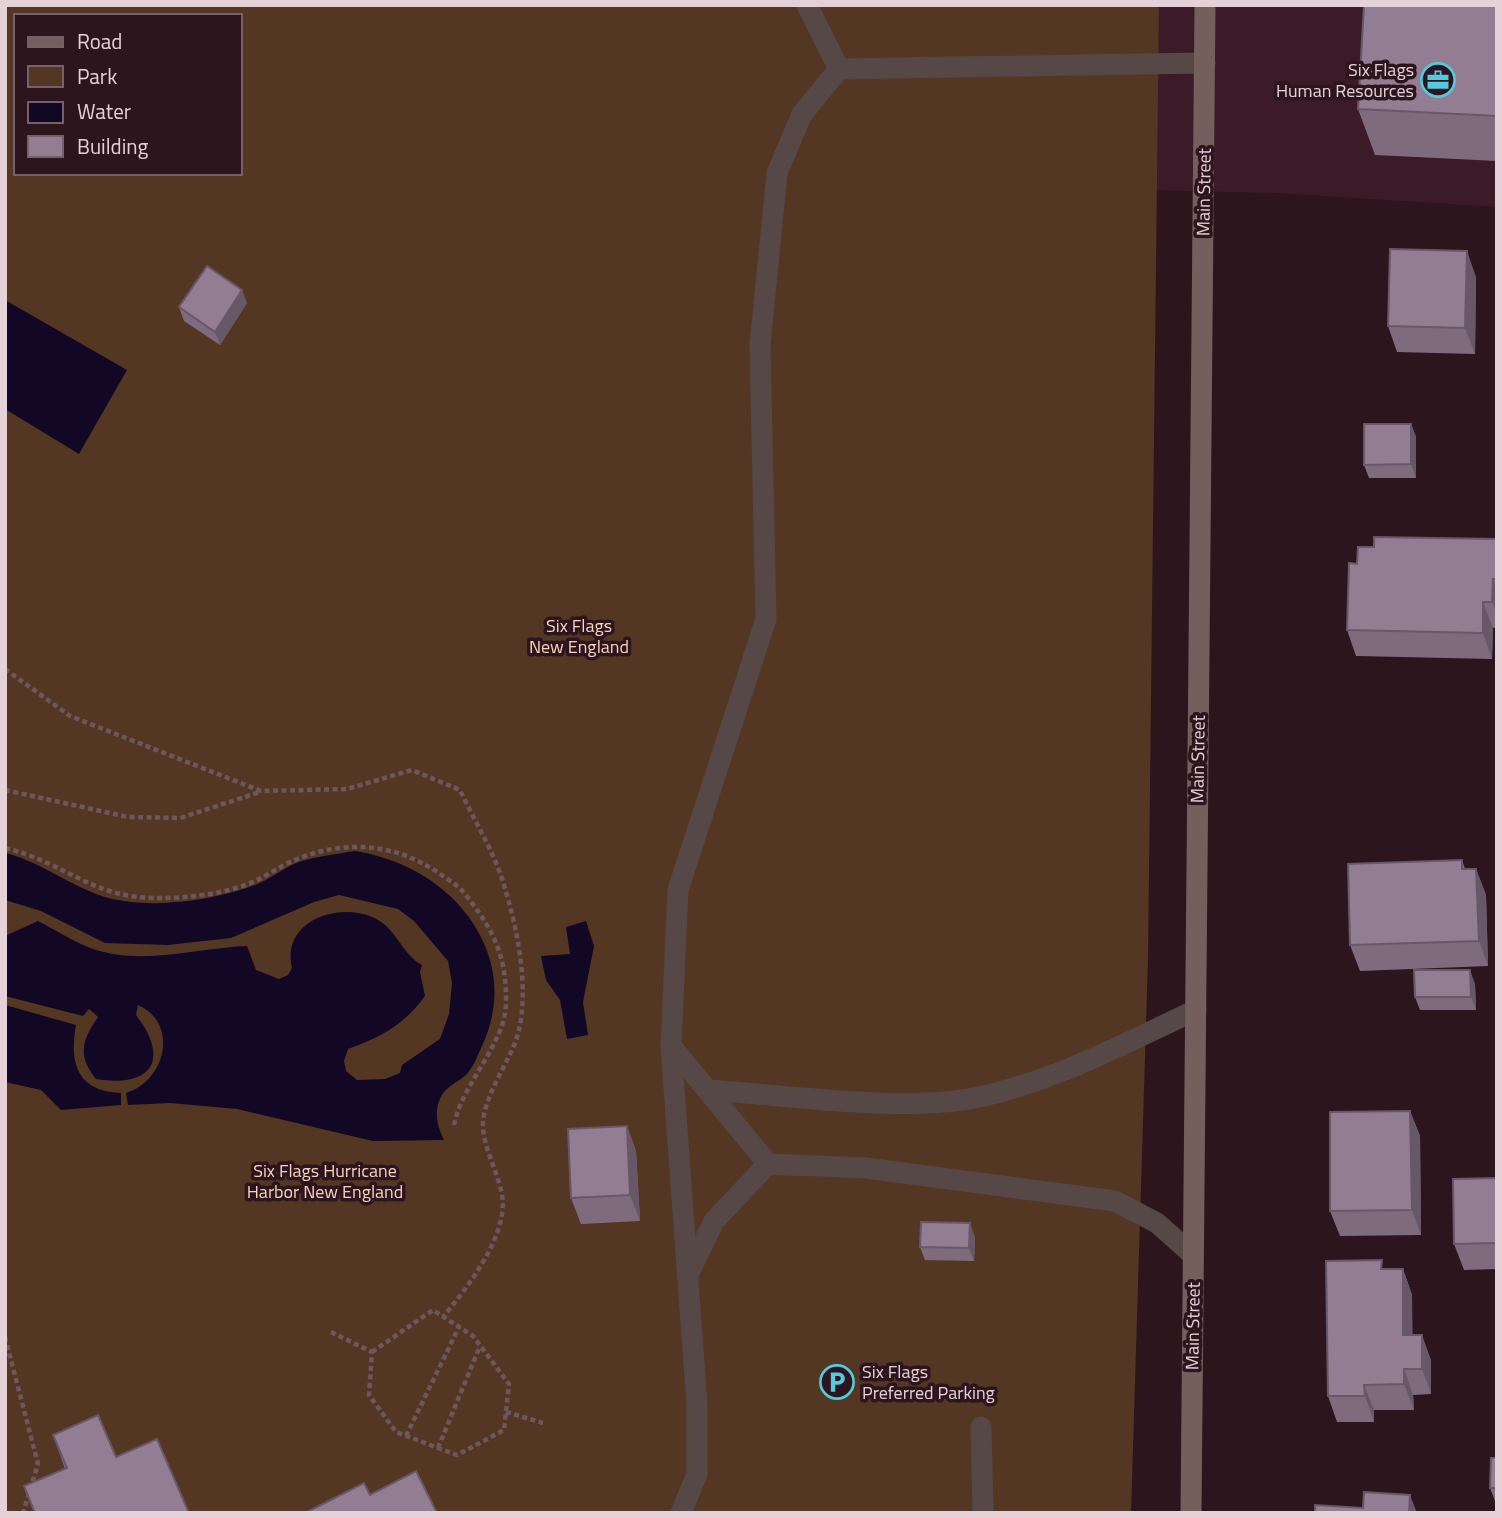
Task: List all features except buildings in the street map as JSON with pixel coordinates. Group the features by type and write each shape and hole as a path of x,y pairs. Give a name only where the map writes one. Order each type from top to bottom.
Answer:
{"main road":[{"name":"Main Street","path":"1191,1513 1205,5"}],"lane":[{"path":"807,5 839,69"},
{"path":"681,1513 697,1474 697,1405 671,1046 678,890 766,619 760,345 777,173 802,114 839,69 1205,63"},
{"path":"708,1090 903,1103 982,1097 1058,1074 1196,1010"},
{"path":"671,1046 768,1164"},
{"path":"688,1275 713,1221 768,1164 866,1168 1115,1201 1157,1223 1193,1255"},
{"path":"981,1427 983,1513"}],"path":[{"path":"5,669 70,716 261,791"},
{"path":"5,790 128,817 180,818 261,791 347,789 412,770 460,790 503,881 517,945 524,1012 514,1049 493,1090 482,1127 503,1198 498,1234 468,1286 443,1317"},
{"path":"5,849 63,870 89,886 113,894 159,898 220,892 253,882 297,859 344,847 376,846 423,862 462,890 491,928 505,973 506,1008 486,1059 458,1105 454,1125"},
{"path":"433,1310 473,1336 509,1384 504,1430 457,1455 396,1432 369,1395 372,1352 433,1310"},
{"path":"406,1436 459,1327"},
{"path":"331,1332 372,1352"},
{"path":"5,1337 38,1464 23,1513"},
{"path":"438,1448 480,1346"},
{"path":"506,1412 543,1423"}],"shaded area":[{"path":"1152,5 1497,5 1497,207 1276,193 1147,190"}],"green space":[{"name":"Six Flags New England","path":"5,5 1159,5 1148,958 1131,1513 5,1513"}],"water":[{"path":"5,300 127,370 79,454 5,409"},
{"path":"355,851 403,865 445,891 478,931 491,963 494,995 489,1029 469,1071 447,1089 439,1101 437,1118 444,1140 373,1141 237,1109 170,1103 128,1105 126,1093 140,1087 151,1077 162,1051 163,1038 151,1013 138,1005 136,1015 147,1031 152,1045 150,1067 142,1075 130,1079 96,1079 86,1063 84,1048 88,1033 98,1017 89,1009 83,1016 5,996 5,936 38,921 96,950 115,954 152,956 247,946 256,970 279,979 288,975 292,968 291,952 295,939 303,928 328,914 358,913 380,921 422,965 420,972 425,996 409,1015 391,1029 348,1049 344,1061 346,1071 357,1080 385,1079 400,1073 402,1065 440,1039 449,1014 452,983 448,961 414,921 398,909 339,895 314,902 231,938 168,945 105,943 41,911 5,900 5,853 103,896 135,902 170,903 222,895 255,885 302,861"},
{"path":"586,921 594,946 583,1002 588,1035 567,1039 560,1000 546,980 541,956 570,954 566,927"},
{"path":"5,1005 76,1025 74,1051 79,1072 94,1087 121,1093 121,1105 61,1110 41,1090 5,1082"}],"place":[{"name":"Six Flags Human Resources","path":"1438,80"},
{"name":"Six Flags Preferred Parking","path":"837,1382"}],"park label":[{"name":"Six Flags Hurricane Harbor New England","path":"325,1181"}]}
